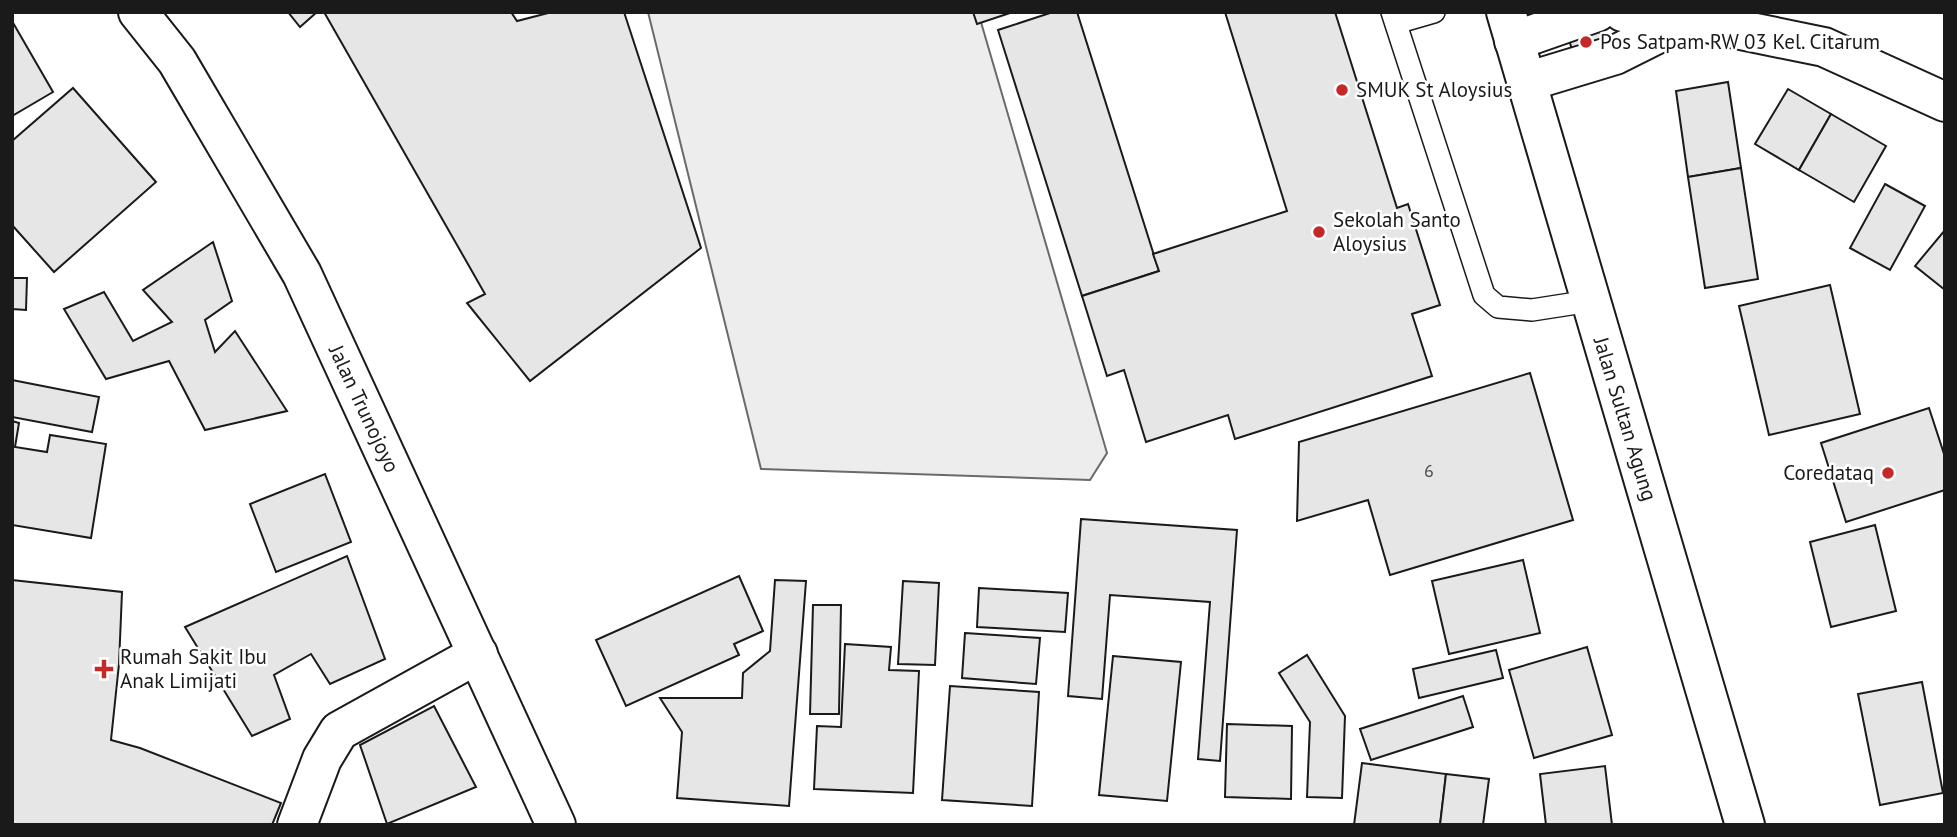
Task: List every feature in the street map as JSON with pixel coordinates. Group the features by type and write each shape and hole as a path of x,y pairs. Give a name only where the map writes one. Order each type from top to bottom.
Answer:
{"street":[{"name":"Jalan Trunojoyo","path":"138,12 177,61 302,274 556,825"},
{"path":"1510,27 1597,12"},
{"path":"1622,12 1687,19 1824,47 1945,102"},
{"path":"1526,82 1615,55 1687,19"},
{"name":"Jalan Sultan Agung","path":"1510,27 1745,825"},
{"path":"297,825 322,759 339,731 478,654"}],"lane":[{"path":"1434,12 1394,18 1484,295 1498,307 1532,310 1590,301"}],"shaded area":[{"path":"648,12 978,12 1107,453 1090,480 761,469"}],"building":[{"path":"288,12 317,12 300,27"},
{"path":"324,12 511,12 517,21 552,12 624,12 701,248 530,381 467,303 485,294"},
{"path":"973,12 1013,12 977,24"},
{"path":"1053,12 1077,12 1159,271 1082,296 998,30"},
{"name":"Sekolah Santo Aloysius","path":"1225,12 1335,12 1397,208 1408,204 1440,305 1412,314 1432,376 1235,439 1228,415 1146,442 1124,370 1107,376 1082,296 1159,271 1153,254 1287,211"},
{"path":"12,21 53,92 12,116"},
{"name":"Pos Satpam RW 03 Kel. Citarum","path":"1598,27 1605,47 1574,57 1568,36"},
{"path":"1728,82 1741,168 1688,177 1676,91"},
{"path":"73,88 156,182 54,272 12,225 12,141"},
{"path":"1788,89 1831,114 1799,170 1755,144"},
{"path":"1831,114 1886,146 1854,202 1799,170"},
{"path":"1741,168 1758,279 1705,288 1688,177"},
{"path":"1885,184 1925,206 1890,270 1850,248"},
{"path":"1945,230 1945,290 1915,266"},
{"path":"213,242 232,301 205,320 215,352 235,331 287,411 205,430 169,361 106,379 64,309 104,292 133,341 172,322 143,290"},
{"path":"12,278 27,278 26,310 12,309"},
{"path":"1830,285 1860,414 1769,435 1739,306"},
{"path":"1530,373 1573,520 1390,575 1368,500 1297,521 1299,442"},
{"path":"12,380 99,397 92,432 12,417"},
{"name":"Coredataq","path":"1929,408 1945,457 1945,490 1846,522 1821,443"},
{"path":"12,421 19,423 15,447 47,452 50,435 106,444 91,538 12,525"},
{"path":"325,474 351,542 276,572 250,504"},
{"path":"1081,519 1237,530 1220,761 1198,759 1210,602 1110,595 1102,699 1068,696"},
{"path":"1875,525 1896,611 1831,627 1810,542"},
{"path":"347,556 385,659 330,684 311,654 274,675 290,719 252,736 185,627"},
{"path":"1523,560 1540,633 1449,654 1432,581"},
{"path":"739,576 763,631 734,644 739,655 626,706 596,640"},
{"name":"Rumah Sakit Ibu Anak Limijati","path":"12,580 122,592 119,664 111,740 140,748 281,803 272,825 12,825"},
{"path":"775,580 806,581 789,806 677,798 682,732 660,698 742,698 743,673 770,651"},
{"path":"903,581 939,583 935,665 898,664"},
{"path":"979,588 1068,593 1065,632 977,627"},
{"path":"813,605 841,605 839,714 810,714"},
{"path":"965,633 1040,638 1036,684 962,678"},
{"path":"845,644 891,647 889,670 919,671 913,793 814,789 817,726 841,727"},
{"path":"1587,647 1612,735 1534,758 1509,670"},
{"path":"1496,650 1503,678 1419,698 1413,669"},
{"path":"1307,655 1345,716 1342,798 1307,797 1310,722 1279,673"},
{"path":"1113,656 1181,662 1167,801 1099,795"},
{"path":"1922,682 1943,793 1880,805 1858,694"},
{"path":"950,686 1039,692 1032,806 942,800"},
{"path":"1463,696 1473,727 1371,760 1360,729"},
{"path":"434,706 476,787 387,824 360,745"},
{"path":"1227,724 1292,726 1291,799 1225,797"},
{"path":"1362,763 1446,774 1440,825 1354,825"},
{"path":"1605,766 1612,825 1546,825 1540,774"},
{"path":"1446,774 1489,779 1483,825 1440,825"}],"place":[{"name":"Pos Satpam RW 03 Kel. Citarum","path":"1586,42"},
{"name":"SMUK St Aloysius","path":"1342,90"},
{"name":"Sekolah Santo Aloysius","path":"1319,232"},
{"name":"Coredataq","path":"1888,473"},
{"name":"Rumah Sakit Ibu Anak Limijati","path":"104,669"}]}
